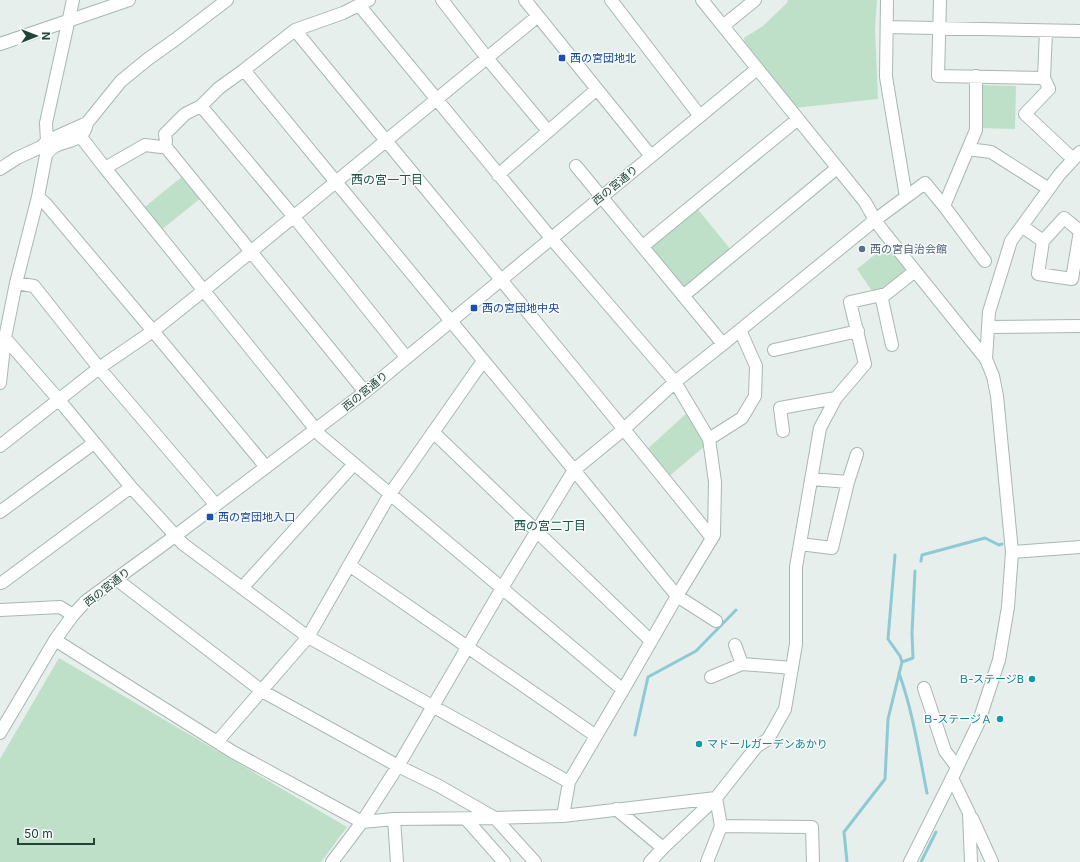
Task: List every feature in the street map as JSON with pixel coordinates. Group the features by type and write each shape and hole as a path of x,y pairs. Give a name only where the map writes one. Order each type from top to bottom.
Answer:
{"street":[{"path":"47,141 46,123 73,0"},
{"path":"0,44 129,0"},
{"path":"0,383 5,338 16,283 38,197 46,155 53,147 81,137 87,123 121,81 227,0"},
{"path":"442,0 487,58 548,131"},
{"path":"525,0 651,156"},
{"path":"611,0 700,116"},
{"path":"723,26 755,0"},
{"path":"887,0 886,77 906,197"},
{"path":"940,0 938,76 1044,78"},
{"path":"703,1 865,202 875,220 986,359 993,376 998,396 1012,552 1008,608 999,660 978,724 910,862"},
{"path":"365,392 165,146 165,134 185,114 202,106 218,88 244,70 295,30 344,13 364,2 436,99 498,175 675,382 710,439 715,482 714,535 569,782 563,816"},
{"path":"0,446 99,368 153,331 204,291 538,16"},
{"path":"887,27 1080,31"},
{"path":"295,30 712,538"},
{"path":"986,359 989,312 1011,241 1059,175 1076,160 1025,114 1049,89 1044,78 1046,30"},
{"name":"西の宮通り","path":"0,733 55,640 86,602 365,392 757,68"},
{"path":"244,70 677,596 716,621"},
{"path":"944,206 976,130 976,76"},
{"path":"498,175 597,90"},
{"path":"202,106 294,217 406,358"},
{"path":"643,246 798,119"},
{"path":"0,169 17,158 41,147 47,141 87,123"},
{"path":"81,137 321,436 623,690"},
{"path":"105,168 145,145 165,146"},
{"path":"968,149 991,152 1049,189"},
{"path":"576,166 724,344"},
{"path":"683,296 837,168"},
{"path":"332,862 362,822 398,766 502,588 574,470 624,429 675,382 724,344 875,220 925,183 985,261"},
{"path":"38,197 46,204 266,467"},
{"path":"1064,218 1080,231 1072,279 1038,274 1043,241 1064,218"},
{"path":"1022,226 1043,241"},
{"path":"650,862 662,848 716,798 757,746 767,740 785,709 796,644 796,567 820,428 836,398 866,364 850,302 886,294 915,271"},
{"path":"16,283 34,286 99,368 216,505"},
{"path":"881,295 892,345"},
{"path":"988,327 1080,326"},
{"path":"710,439 742,418 755,396 756,366 740,330"},
{"path":"774,350 858,331"},
{"path":"5,338 131,487 183,544 308,637 569,782"},
{"path":"217,742 308,637 390,494 483,361"},
{"path":"783,431 780,408 836,398"},
{"path":"433,432 651,641"},
{"path":"0,512 94,443"},
{"path":"800,544 832,548 856,454"},
{"path":"242,588 354,464"},
{"path":"811,479 848,482"},
{"path":"0,583 131,487"},
{"path":"1012,552 1080,547"},
{"path":"349,565 596,736"},
{"path":"116,579 262,691 398,766 439,786 495,818 535,862"},
{"path":"0,610 60,608 74,615"},
{"path":"55,640 232,752 362,822 394,819 563,816 716,798"},
{"path":"735,645 742,664"},
{"path":"712,678 742,664 792,668"},
{"path":"924,688 945,751 958,767"},
{"path":"952,778 970,813 992,862"},
{"path":"706,862 722,826 716,798"},
{"path":"616,809 662,848"},
{"path":"970,813 971,862"},
{"path":"466,818 504,862"},
{"path":"394,819 397,862"},
{"path":"722,826 812,827 813,862"}],"green space":[{"path":"788,0 877,0 875,28 878,99 794,108 746,47 744,38 763,26 787,3"},
{"path":"980,85 1016,86 1015,129 979,128"},
{"path":"183,176 201,198 160,231 141,210"},
{"path":"696,207 731,250 688,287 680,287 650,249 651,244"},
{"path":"887,245 905,267 905,272 884,290 872,291 857,269"},
{"path":"687,413 705,438 705,446 667,478 645,451"},
{"path":"59,658 347,827 321,862 0,862 0,759"}],"waterway":[{"path":"921,561 922,555 985,538 999,545 1002,544"},
{"path":"847,862 844,832 885,779 888,719 902,662 900,656 888,639 895,555"},
{"path":"902,662 913,658 912,633 915,571"},
{"path":"635,735 648,677 696,651 736,610"},
{"path":"899,673 912,718 927,793"},
{"path":"921,862 936,832"}],"place":[{"name":"西の宮団地北","path":"562,58"},
{"name":"西の宮自治会館","path":"862,249"},
{"name":"西の宮団地中央","path":"474,308"},
{"name":"西の宮団地入口","path":"210,517"},
{"name":"Ｂ‐ステージB","path":"1032,679"},
{"name":"Ｂ‐ステージＡ","path":"1000,719"},
{"name":"マドールガーデンあかり","path":"699,744"}],"district":[{"name":"西の宮一丁目","path":"387,180"},
{"name":"西の宮二丁目","path":"550,526"}]}
